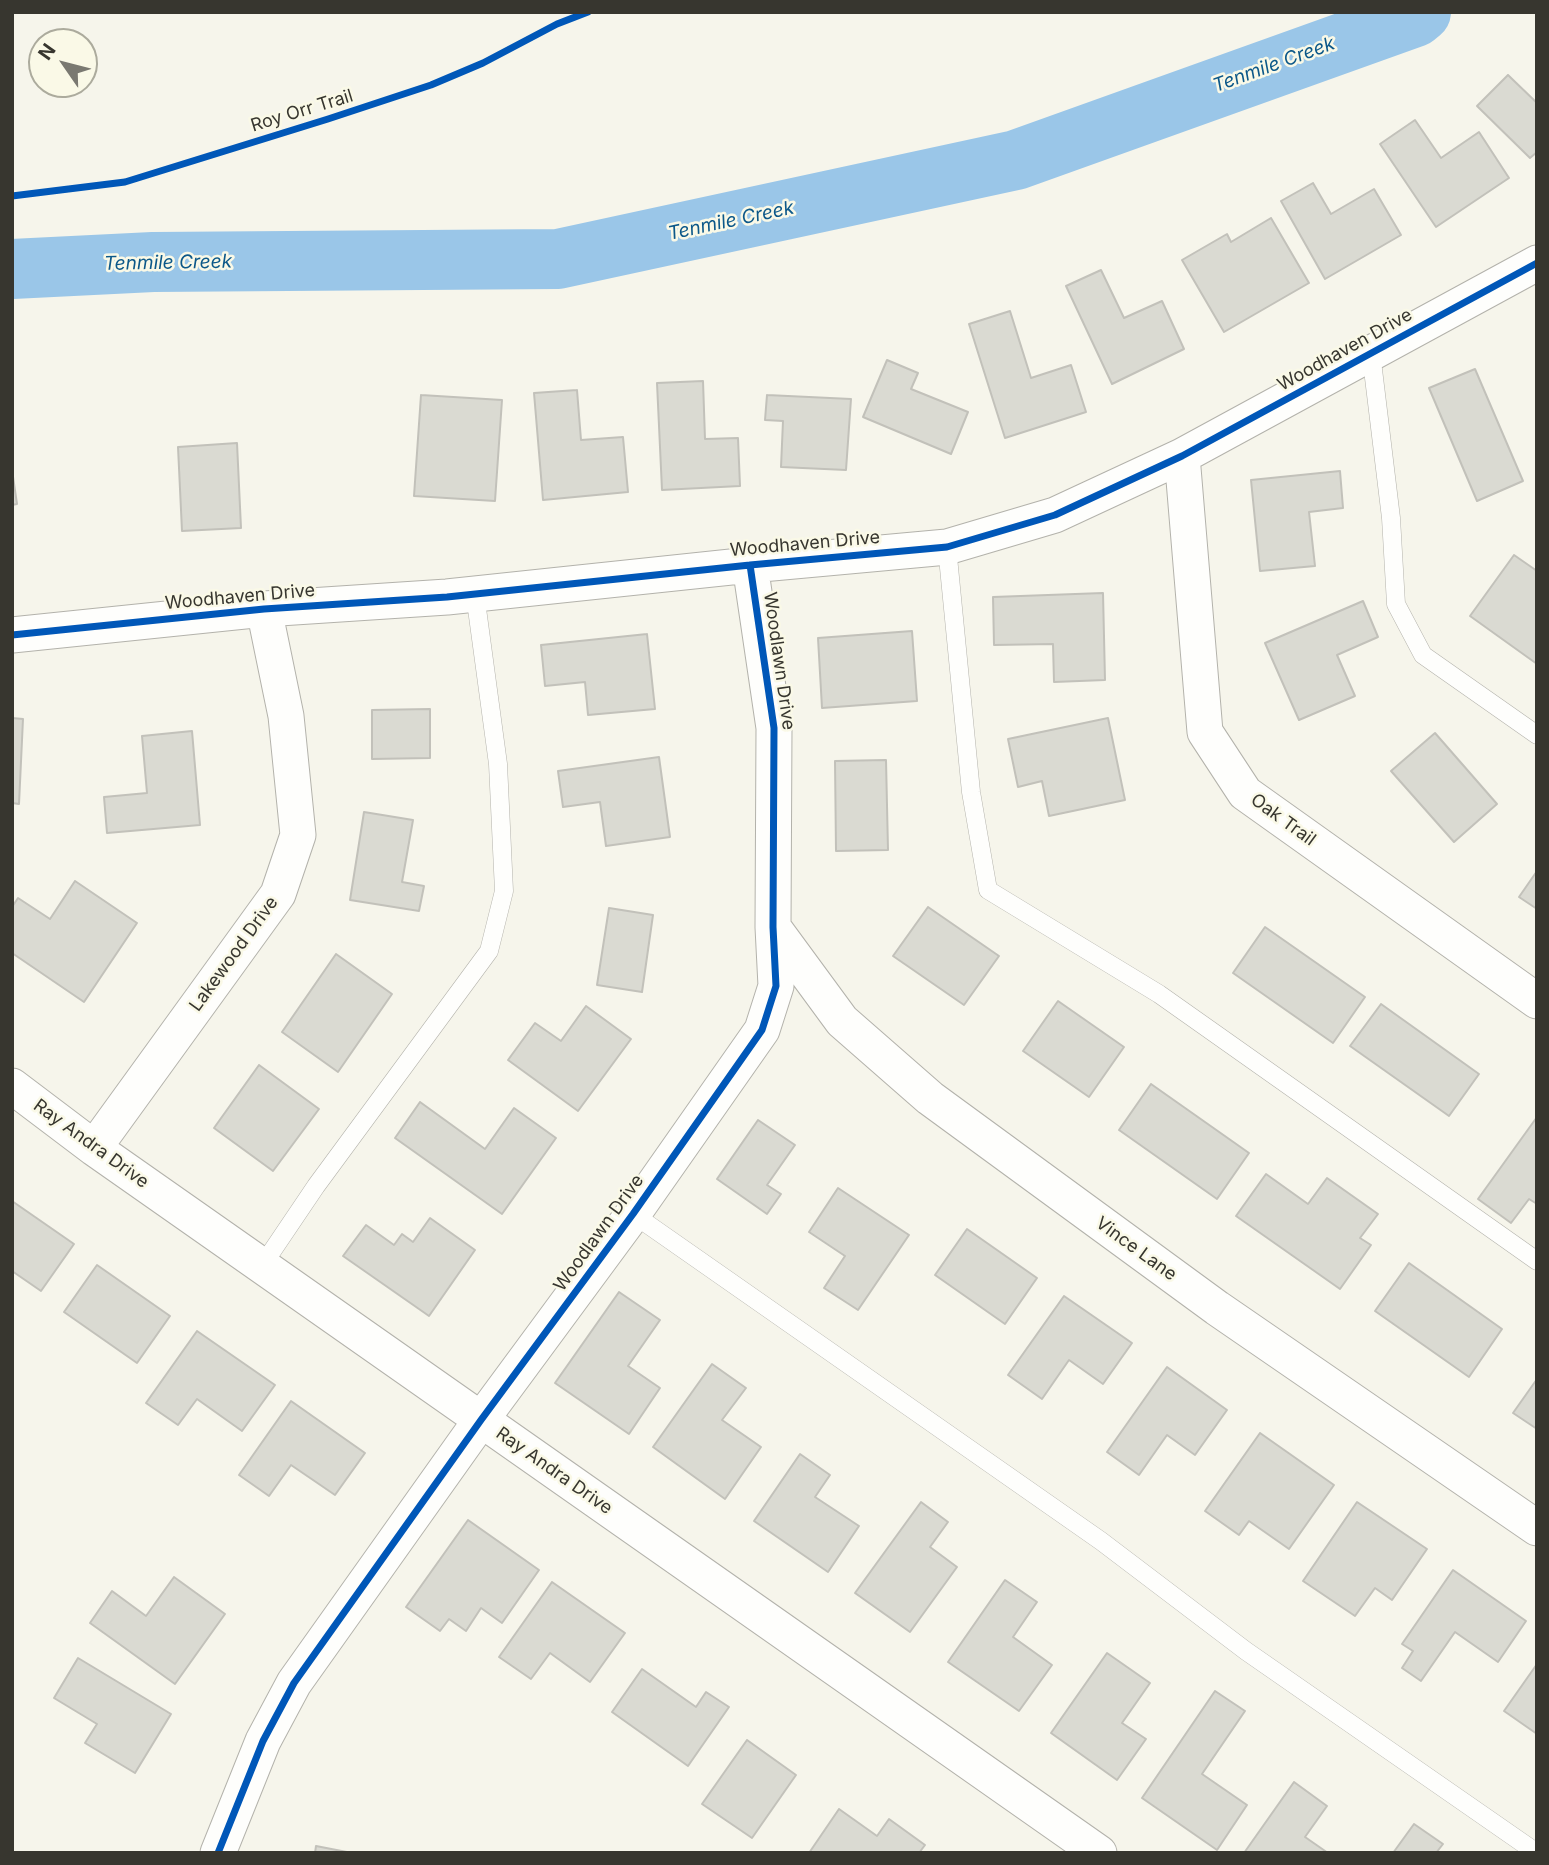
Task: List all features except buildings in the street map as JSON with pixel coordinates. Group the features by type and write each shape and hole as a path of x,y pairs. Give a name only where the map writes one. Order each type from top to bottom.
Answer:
{"street":[{"name":"Woodhaven Drive","path":"12,635 264,609 475,594 947,547 1055,515 1182,456 1537,263"},
{"name":"Oak Trail","path":"1182,456 1205,732 1245,793 1537,1002"},
{"name":"Woodlawn Drive","path":"218,1853 263,1741 294,1683 481,1420 633,1214 762,1030 776,986 773,927 774,727 750,565"},
{"name":"Lakewood Drive","path":"94,1148 278,894 298,835 286,716 264,609"},
{"name":"Vince Lane","path":"773,927 842,1021 930,1098 1217,1308 1537,1528"},
{"name":"Ray Andra Drive","path":"12,1086 94,1148 1099,1853"}],"lane":[{"path":"1371,354 1391,518 1396,604 1423,655 1537,736"},
{"path":"947,547 971,792 988,890 1159,994 1537,1261"},
{"path":"262,1266 324,1175 489,951 504,891 498,764 475,594"},
{"path":"633,1214 1101,1541 1246,1651 1537,1853"}],"waterway":[{"name":"Tenmile Creek","path":"12,269 153,262 558,259 1016,160 1415,17 1421,12"}],"cycle path":[{"name":"Roy Orr Trail","path":"12,196 125,182 328,119 431,85 483,63 557,24 588,12"},
{"path":"12,635 264,609 447,597 947,547 1055,515 1182,456 1537,263"},
{"path":"218,1853 263,1741 294,1683 481,1420 633,1214 762,1030 776,986 773,927 774,728 750,565"}]}
